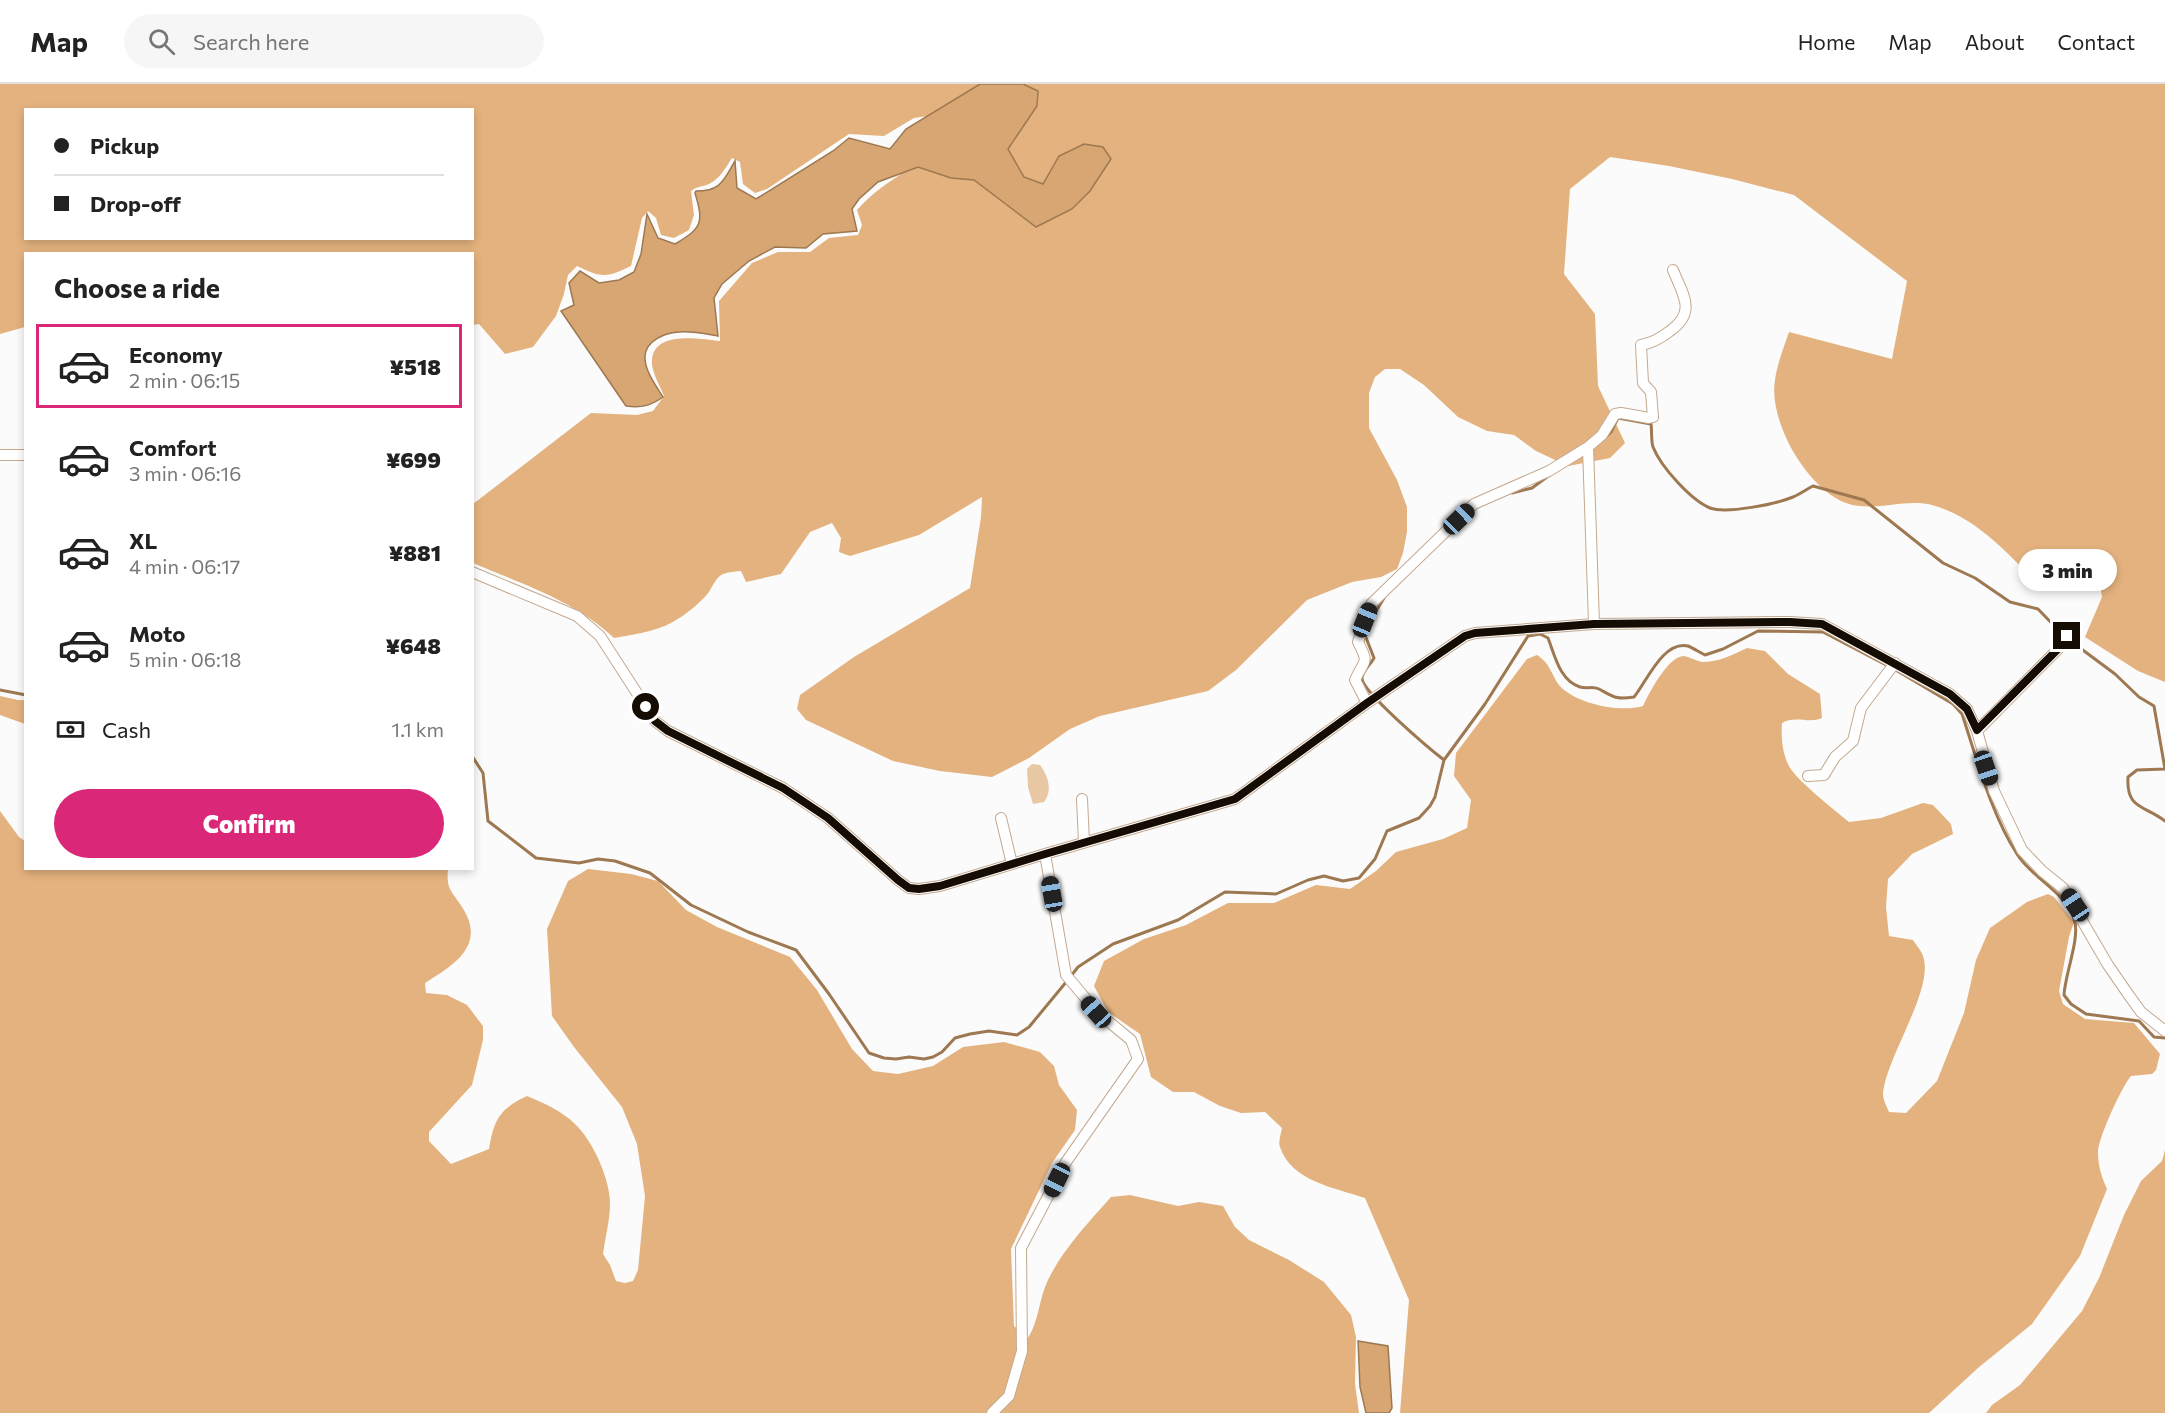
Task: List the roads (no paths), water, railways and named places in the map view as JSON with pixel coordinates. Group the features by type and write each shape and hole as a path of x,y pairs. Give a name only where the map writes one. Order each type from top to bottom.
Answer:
{"street":[{"path":"1367,703 1355,680 1365,663 1365,657 1358,642 1371,604 1474,504 1549,471 1588,447 1602,435 1615,414 1653,417 1651,392 1643,383 1641,345 1653,343 1679,325 1686,314 1686,302 1673,270"},
{"path":"1588,447 1594,624"},
{"path":"0,455 24,455"},
{"path":"474,573 577,616 600,636 655,721 668,731 783,788 828,818 909,888 919,889 940,886 1235,799 1367,703 1465,636 1475,633 1594,624 1779,622 1822,624 1892,666 1950,694 1967,709 1977,730 1994,791 2022,850 2063,888 2108,965 2128,994 2142,1012 2165,1031"},
{"path":"1977,730 2060,647 2069,630"},
{"path":"1808,776 1824,774 1835,757 1854,741 1861,708 1892,666"},
{"path":"1082,799 1084,842"},
{"path":"1001,818 1012,864"},
{"path":"992,1413 1009,1396 1022,1351 1021,1248 1066,1162 1138,1059 1131,1040 1096,1012 1069,980 1045,854"}],"waterway":[{"path":"1605,438 1618,418 1651,424 1653,447 1677,482 1702,504 1718,510 1775,503 1793,497 1813,486 1864,500 1943,563 1975,578 2010,602 2038,609 2063,635"},
{"path":"1512,493 1532,488 1547,477"},
{"path":"1372,618 1384,598"},
{"path":"1071,976 1078,967 1113,944 1178,920 1225,892 1276,894 1308,880 1324,876 1343,881 1359,878 1375,859 1387,831 1419,818 1430,806 1435,797 1444,760 1485,704 1528,636 1540,634 1548,638 1559,667 1573,684 1582,688 1597,688 1619,698 1634,697 1656,664 1671,649 1688,646 1705,655 1723,649 1758,631 1823,632 1888,666"},
{"path":"1365,635 1374,658 1362,675 1365,685 1398,720 1444,760"},
{"path":"2072,642 2115,674 2139,697 2154,706 2165,769 2137,770 2128,777 2128,787 2133,801 2165,821"},
{"path":"1894,669 1953,704 1962,714 1985,786 2008,838 2024,863 2066,903 2071,912 2076,930 2064,995 2071,1004 2086,1014 2139,1021 2154,1037 2165,1038"},
{"path":"0,690 24,695"},
{"path":"474,759 483,773 488,821 536,858 579,863 598,859 615,861 650,873 691,905 748,932 796,950 869,1053 884,1058 924,1059 942,1052 955,1038 970,1034 989,1031 1017,1035 1029,1027 1067,981"}]}
